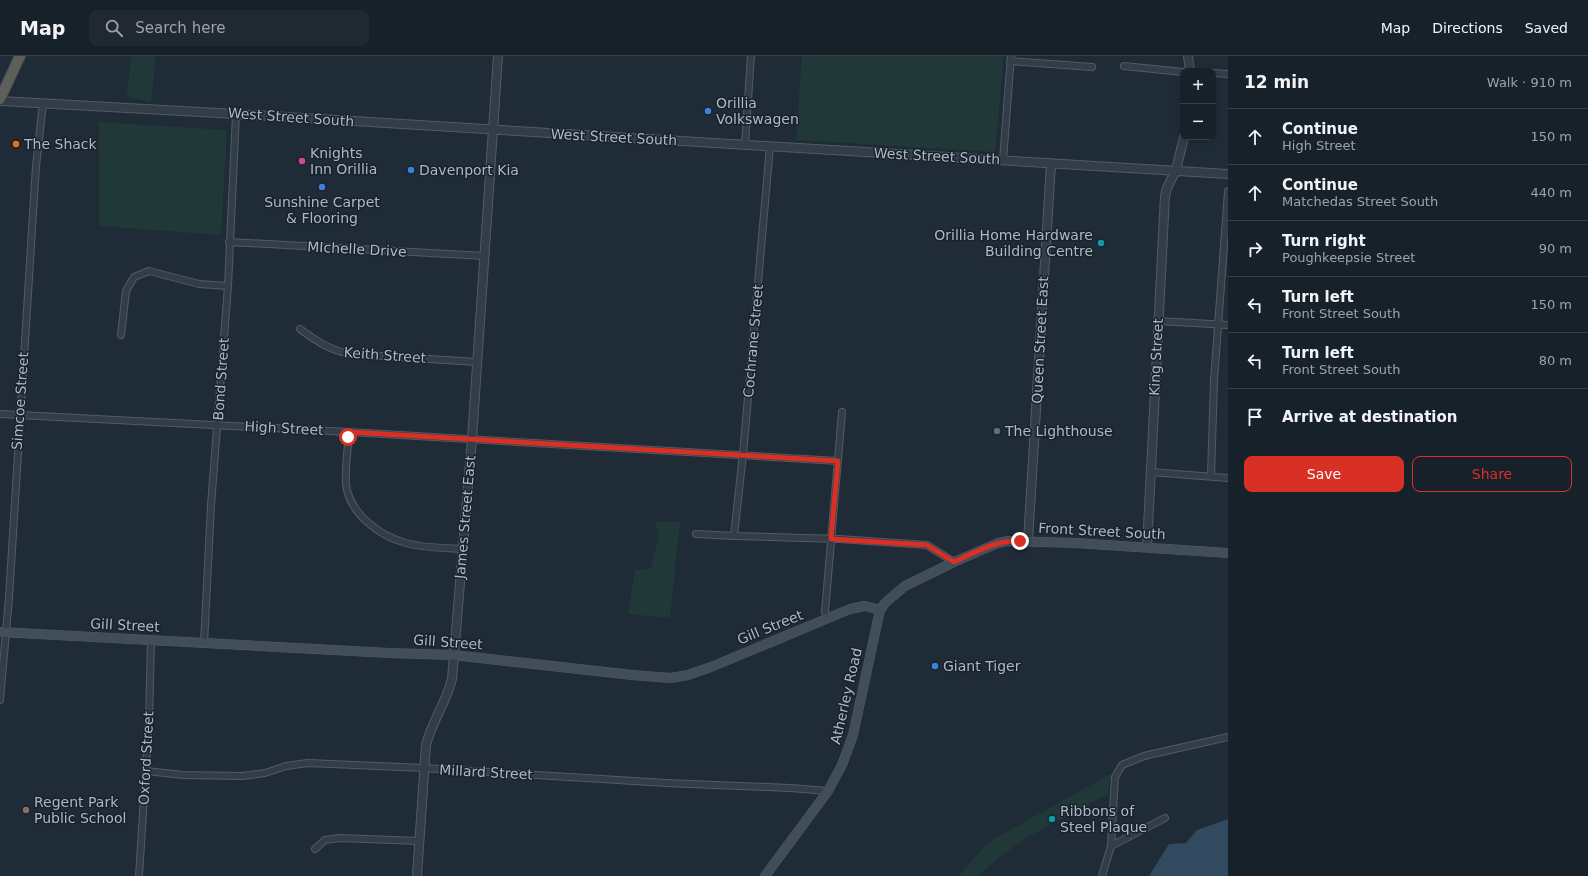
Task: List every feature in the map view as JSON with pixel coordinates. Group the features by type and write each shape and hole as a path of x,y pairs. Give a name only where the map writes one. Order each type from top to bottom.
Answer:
{"highway":[{"path":"0,100 20,56"}],"main road":[{"name":"Front Street South","path":"954,562 1004,541 1228,552"},
{"path":"880,610 886,602 905,586 954,562"},
{"name":"Gill Street","path":"2,632 204,644 453,655 671,678 688,675 711,667 850,609 862,606 880,610"},
{"name":"Atherley Road","path":"764,876 828,791 842,765 851,742 880,610"}],"street":[{"name":"James Street East","path":"417,876 426,745 428,734 448,694 452,679 472,439 498,56"},
{"path":"745,144 751,56"},
{"path":"1188,56 1190,68"},
{"path":"1003,160 1010,58 1092,67"},
{"path":"1124,66 1180,72"},
{"path":"1216,73 1228,74"},
{"name":"West Street South","path":"0,100 1228,174"},
{"name":"Simcoe Street","path":"0,700 2,632 9,598 19,414 36,166 43,103"},
{"name":"Bond Street","path":"204,644 211,505 228,286 236,114"},
{"name":"King Street","path":"1147,547 1165,196 1167,188 1176,170 1183,140"},
{"name":"Cochrane Street","path":"734,536 743,454 770,146"},
{"name":"Queen Street East","path":"1028,541 1050,163"},
{"path":"1211,476 1214,380 1228,191"},
{"name":"MIchelle Drive","path":"229,242 485,256"},
{"path":"121,335 126,291 134,277 148,271 200,284 228,286"},
{"path":"1158,321 1228,325"},
{"name":"Keith Street","path":"300,329 324,346 336,352 477,362"},
{"path":"827,618 825,612 842,412"},
{"name":"High Street","path":"0,414 743,454 838,461"},
{"path":"349,432 346,486 353,504 364,519 380,531 398,541 418,546 462,549"},
{"path":"1150,472 1228,478"},
{"path":"696,534 831,539 927,545 954,562"},
{"name":"Oxford Street","path":"139,876 146,771 151,641"},
{"path":"1102,876 1110,846 1113,787 1115,778 1122,765 1144,756 1228,737"},
{"name":"Millard Street","path":"146,771 242,776 265,773 286,766 308,763 424,768 828,791"},
{"path":"1110,846 1165,818"},
{"path":"315,849 325,840 340,838 419,841"}],"green space":[{"path":"131,56 156,56 151,102 127,96"},
{"path":"802,56 1004,56 995,152 796,140"},
{"path":"99,122 227,130 221,235 99,226"},
{"path":"655,522 680,522 670,618 628,614 635,570 651,569 659,537"},
{"path":"1114,772 1109,785 1108,794 1026,838 1002,855 978,876 959,876 987,843"}],"water":[{"path":"1228,819 1228,876 1149,876 1169,844 1186,843 1197,830"}],"place":[{"name":"Orillia Volkswagen","path":"708,111"},
{"name":"The Shack","path":"16,144"},
{"name":"Knights Inn Orillia","path":"302,161"},
{"name":"Davenport Kia","path":"411,170"},
{"name":"Sunshine Carpet & Flooring","path":"322,187"},
{"name":"Orillia Home Hardware Building Centre","path":"1101,243"},
{"name":"The Lighthouse","path":"997,431"},
{"name":"Giant Tiger","path":"935,666"},
{"name":"Regent Park Public School","path":"26,810"},
{"name":"Ribbons of Steel Plaque","path":"1052,819"}],"route":[{"path":"348,437 349,432 838,461 831,539 870,540 927,545 954,562 1004,541 1020,541"}]}
